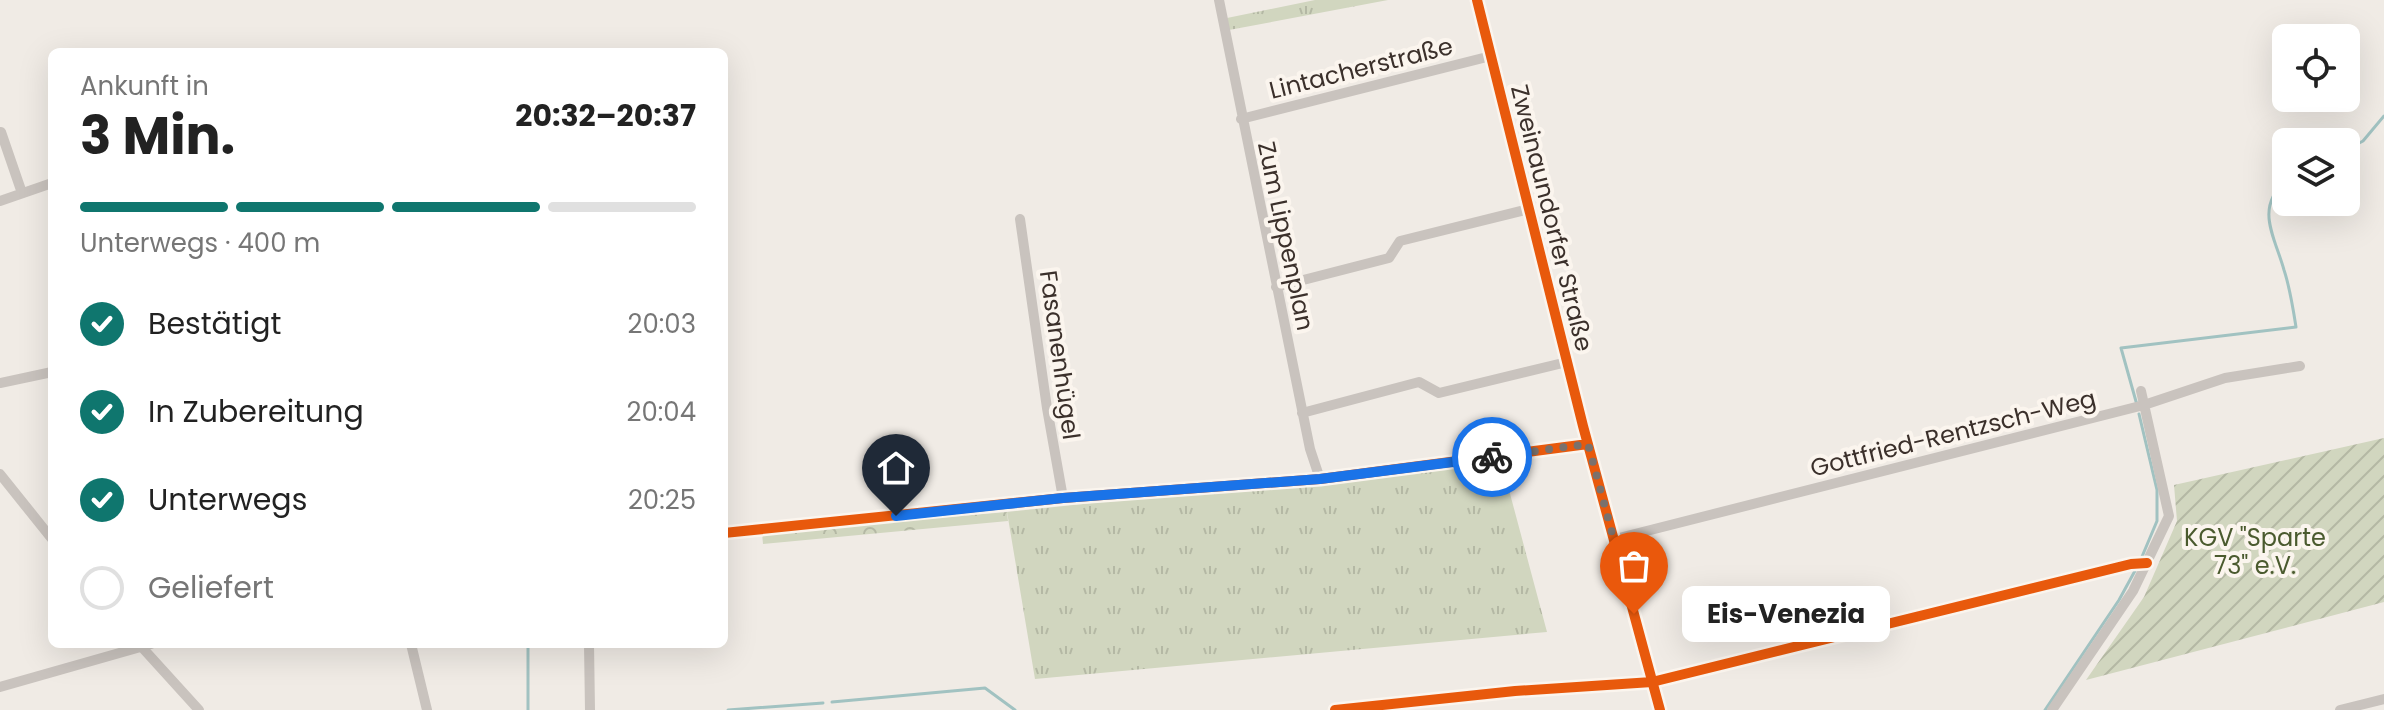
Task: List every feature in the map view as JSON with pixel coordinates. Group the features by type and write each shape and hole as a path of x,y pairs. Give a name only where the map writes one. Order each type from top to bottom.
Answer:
{"street":[{"name":"Zum Lippenplan","path":"1219,0 1302,413 1320,479"},
{"name":"Zweinaundorfer Straße","path":"1477,0 1588,444 1660,710"},
{"name":"Lintacherstraße","path":"1241,119 1491,56"},
{"path":"1,132 22,193"},
{"path":"0,201 48,184"},
{"path":"1276,287 1389,258 1400,241 1529,209"},
{"name":"Fasanenhügel","path":"1020,219 1063,498"},
{"path":"1302,413 1419,382 1439,393 1567,362"},
{"name":"Gottfried-Rentzsch-Weg","path":"1615,539 2144,405 2225,378 2300,366"},
{"path":"0,383 48,373"},
{"path":"2052,710 2133,591 2169,516 2141,391"},
{"path":"728,533 1063,498 1320,479 1588,444"},
{"path":"0,474 48,534"},
{"path":"1335,710 1515,691 1652,682 2131,564 2147,563"},
{"path":"0,687 134,648"},
{"path":"147,648 199,710"},
{"path":"412,648 427,710"},
{"path":"589,648 590,710"},
{"path":"2340,710 2384,699"}],"green space":[{"path":"1315,0 1388,0 1229,30 1227,18"},
{"name":"KGV \"Sparte 73\" e.V.","path":"2384,438 2384,602 2086,680 2144,597 2177,521 2174,485"},
{"path":"1501,460 1547,632 1035,679 1007,512"},
{"path":"1007,512 1008,521 763,544 762,533"}],"waterway":[{"path":"2360,143 2384,116"},
{"path":"2137,405 2121,348 2296,327 2288,284 2272,234 2269,212 2272,200"},
{"path":"2139,414 2157,490 2157,521 2141,559"},
{"path":"2045,710 2119,600 2136,569"},
{"path":"528,648 528,710"},
{"path":"832,702 985,688 1015,710"},
{"path":"728,710 823,703"}],"cycle path":[{"path":"1477,0 1583,426 1660,710"},
{"path":"728,533 1063,498 1320,479 1588,444"},
{"path":"1335,710 1515,691 1652,682 2131,564 2147,563"}],"way so far":[{"path":"1492,457 1588,444 1634,614"}],"place":[{"name":"Eis-Venezia","path":"1634,614"}],"route":[{"path":"896,516 1063,498 1320,479 1492,457"}]}
